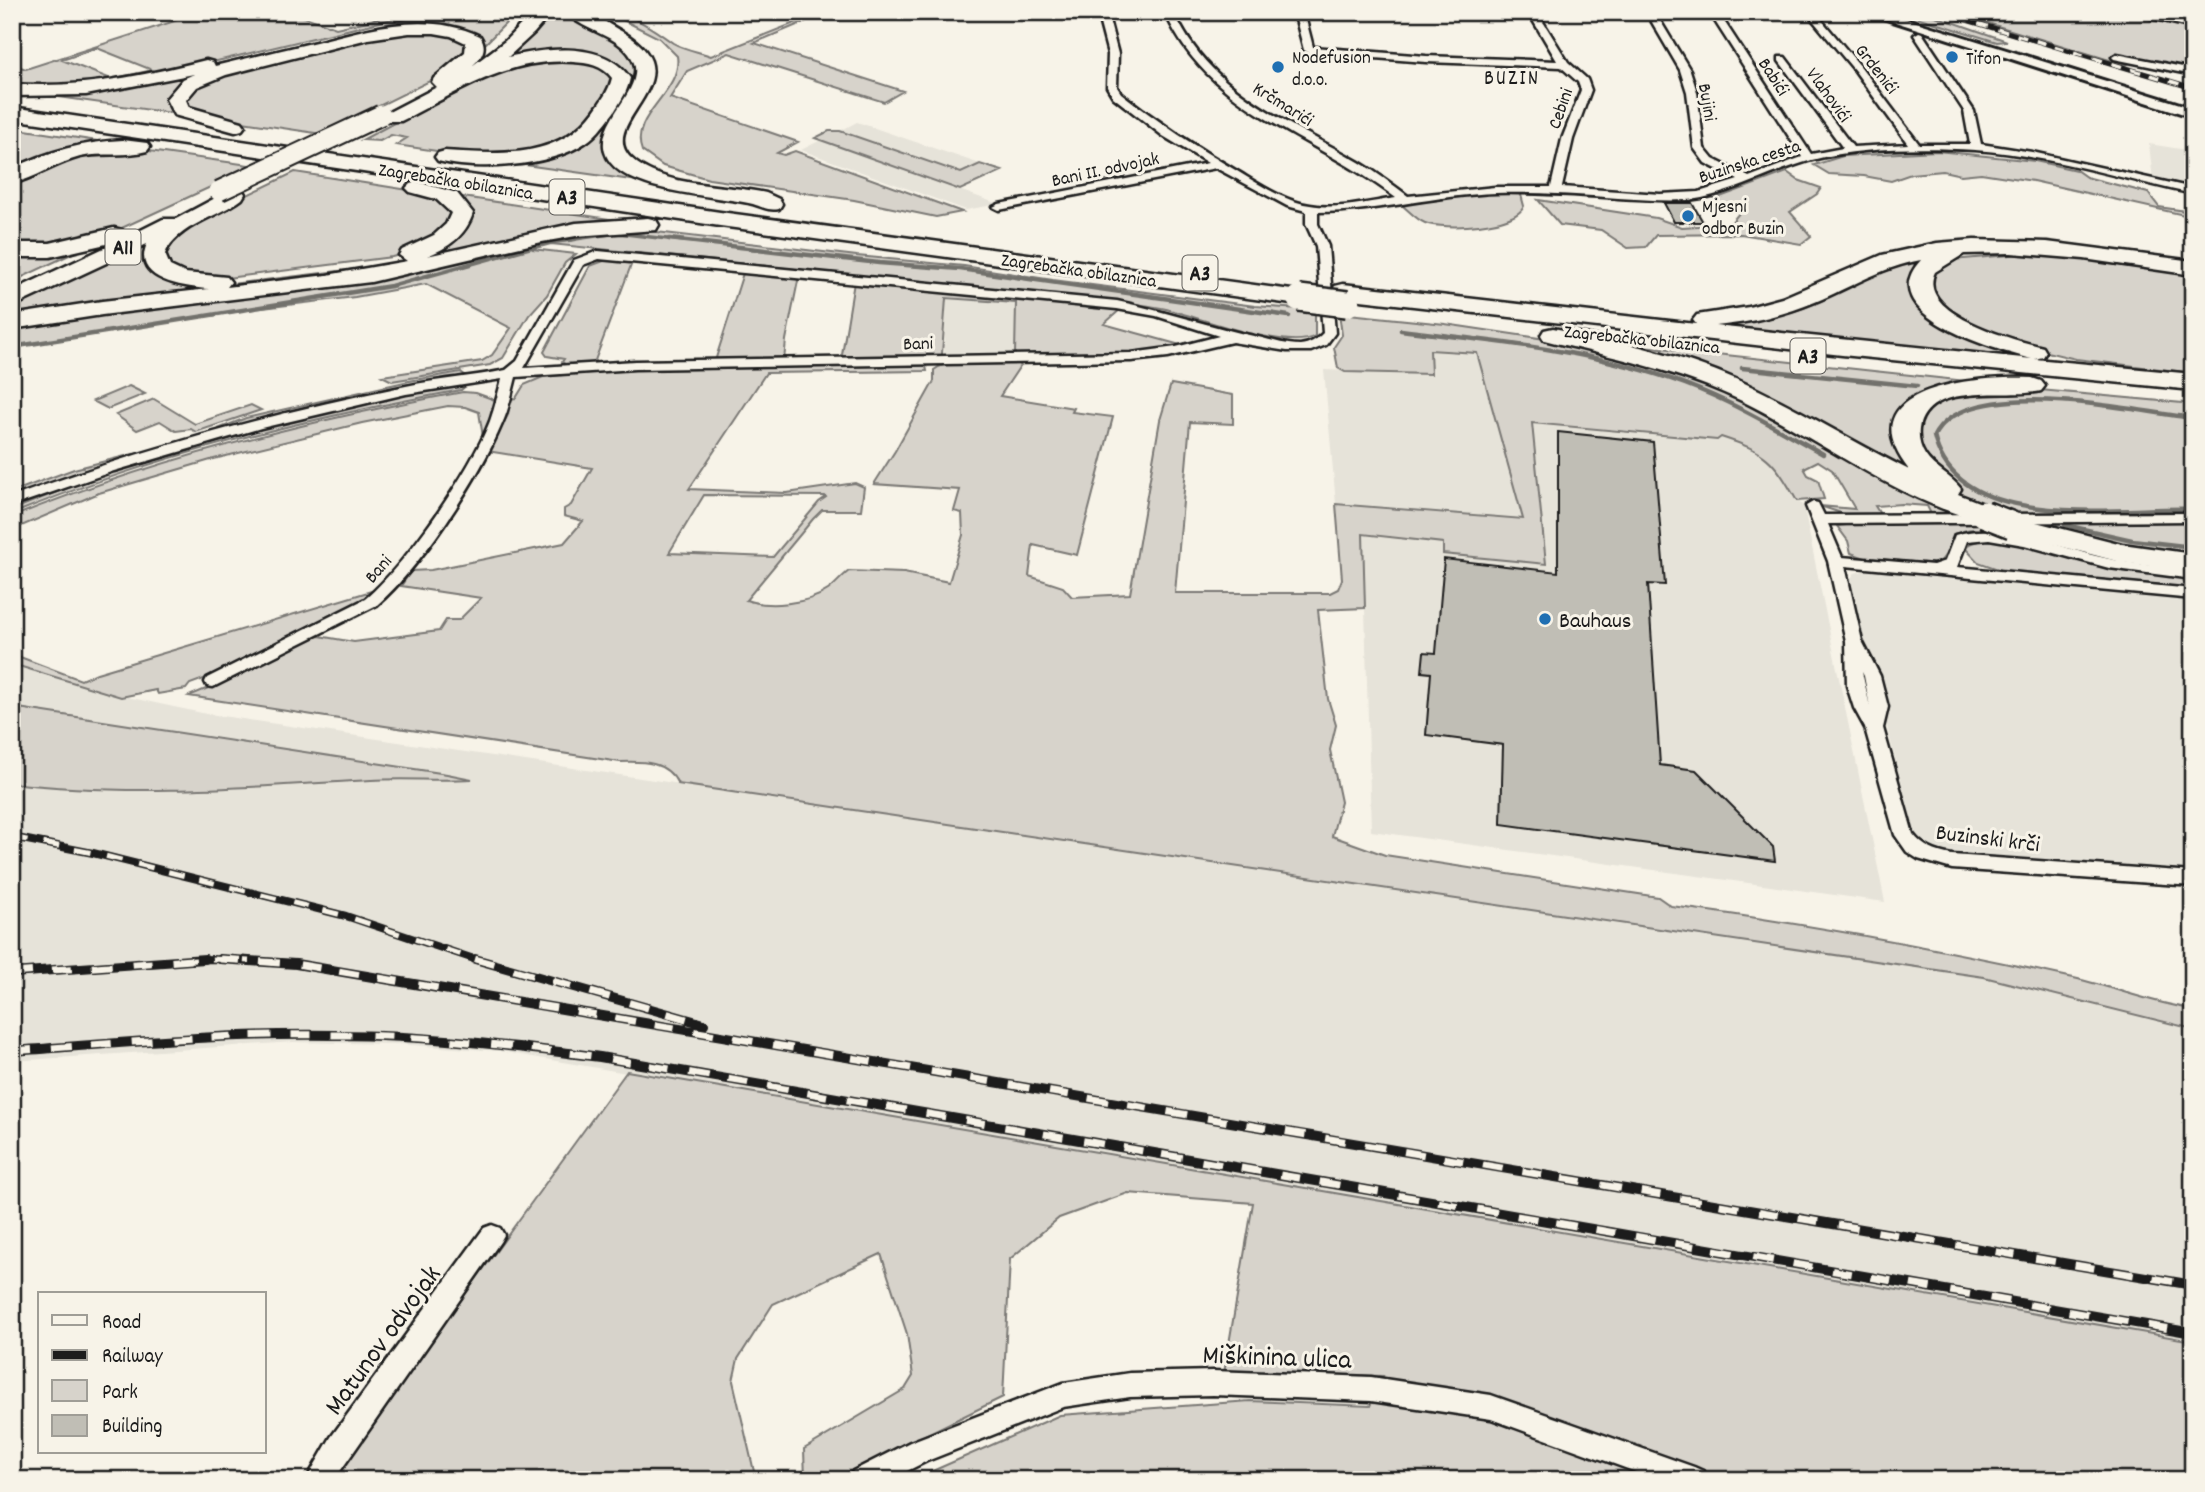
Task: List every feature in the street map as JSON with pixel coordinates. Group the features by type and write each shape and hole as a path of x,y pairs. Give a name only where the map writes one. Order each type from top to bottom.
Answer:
{"highway":[{"path":"12,91 62,92 118,86 430,12"},
{"name":"A11","path":"449,83 497,44 528,12"},
{"name":"A11","path":"12,300 388,116 449,83 508,48 543,12"},
{"path":"575,12 633,46 644,65 642,81 612,138 614,150 623,162 643,175 675,186 758,198 771,204"},
{"path":"234,126 181,111 176,99 190,83 219,71 368,34 409,28 455,31 474,40 477,46 474,54 449,83"},
{"path":"445,157 518,158 572,144 594,128 621,78 614,67 603,62 580,57 550,56 511,62 449,83"},
{"path":"12,91 104,107"},
{"name":"Zagrebačka obilaznica","path":"12,103 1345,298 1482,308 1842,348 2193,382"},
{"name":"Zagrebačka obilaznica","path":"12,113 654,209 1123,275 1299,292"},
{"path":"156,114 261,130"},
{"path":"12,124 883,254 953,259 1078,274 1123,275"},
{"path":"287,134 366,145"},
{"path":"12,178 49,160 88,150 134,146 188,151"},
{"path":"419,153 554,173"},
{"path":"12,250 50,250 91,242 191,200 226,193 224,203 164,236 153,252 158,267 182,278 230,282 382,263 415,254 438,243 457,228 461,220 460,208 446,196 374,179"},
{"path":"608,180 798,207"},
{"name":"A11","path":"12,289 226,193"},
{"path":"890,220 965,236 1067,250 1101,261"},
{"path":"12,322 370,276 434,263 519,239 580,227 637,225 724,232"},
{"path":"1482,308 1529,309 1655,320 1738,316 1792,303 1880,263 1919,253 1965,249 2051,248 2193,268"},
{"path":"1965,249 1933,261 1924,270 1920,281 1922,292 1929,304 1961,327 1996,342 2049,356 2193,376"},
{"name":"Zagrebačka obilaznica","path":"1345,298 1423,313 2193,398"},
{"path":"1423,313 1464,323 1537,332 1597,344 1700,374 1750,395 1931,494 2012,525 2121,553 2193,563"},
{"path":"1984,514 1936,481 1909,451 1906,422 1910,414 1929,398 1969,387 2008,385 2193,398"}],"main road":[{"path":"1870,12 2193,113"},
{"path":"1887,12 2193,105"}],"street":[{"path":"1102,12 1113,54 1112,88 1117,95 1167,134 1218,164 1291,204 1312,209"},
{"name":"Krčmarići","path":"1169,12 1182,40 1203,68 1274,121 1359,166 1405,200"},
{"path":"1299,12 1309,50 1426,59 1564,64"},
{"name":"Cebini","path":"1532,12 1564,64 1583,81 1586,90 1574,114 1562,154 1556,190"},
{"name":"Bujini","path":"1650,12 1685,70 1692,92 1699,148 1709,160 1748,181"},
{"name":"Babići","path":"1713,12 1808,158"},
{"name":"Grdenići","path":"1810,12 1858,69 1916,147"},
{"path":"2130,12 2193,25"},
{"path":"1919,35 1969,111 1976,147"},
{"path":"2117,57 2193,72"},
{"name":"Vlahovići","path":"1782,59 1850,150"},
{"name":"Buzinska cesta","path":"1312,209 1347,209 1495,190 1556,190 1681,197 1700,195 1748,181 1808,158 1850,150 1916,147 1976,147 2032,155 2193,191"},
{"name":"Bani II. odvojak","path":"999,207 1218,164"},
{"name":"Bani","path":"213,682 371,602 390,587 443,511 496,424 510,373 563,367 1131,357 1161,354 1236,337 1290,348 1316,345 1329,333 1325,274 1320,240 1310,217 1312,209"},
{"path":"12,502 91,472 206,437 406,390 510,373 522,363 578,263 589,256 606,254 1117,305 1158,313 1236,337"},
{"path":"2193,517 1816,513 1836,561 2193,594"},
{"path":"1934,570 1952,564 1957,541 1965,535 1990,535 2098,561 2193,574"},
{"path":"1956,551 1972,564 2001,576"},
{"name":"Buzinski krči","path":"1836,561 1854,641 1852,663 1857,696 1874,728 1904,835 1922,854 1952,862 2193,879"},
{"name":"Matunov odvojak","path":"319,1480 340,1446 492,1235"},
{"name":"Miškinina ulica","path":"862,1480 919,1451 1063,1395 1130,1385 1213,1383 1371,1389 1491,1408 1693,1480"}],"shaded area":[{"path":"857,122 980,164 961,173 840,131"},
{"path":"821,140 998,204 966,210 801,150"},
{"path":"2149,144 2193,151 2193,188 2153,180"},
{"path":"946,298 1017,303 1015,355 944,357"},
{"path":"1430,350 1477,352 1524,519 1336,504 1324,370 1431,374"},
{"path":"1532,423 1717,440 1721,437 1766,455 1782,476 1804,508 1885,902 1371,831 1363,534 1444,543 1443,554 1546,564"},
{"path":"1870,569 2193,599 2193,872 1940,855 1916,839 1850,585 1850,579 1855,573"},
{"path":"12,659 113,694 202,713 1984,977 2193,1029 2193,1342 499,1051 398,1044 293,1042 12,1061"}],"green space":[{"path":"152,12 291,12 336,28 377,19 360,12 422,12 125,83 12,87 12,64 26,69 175,21","holes":["97,48 153,70 111,79 62,60"]},
{"path":"436,12 517,12 483,46 423,26 195,78 178,114 45,95 112,89"},
{"path":"552,12 570,12 626,47 639,71 606,138 653,183 511,163 578,144 625,72 602,58 498,64 528,40"},
{"path":"607,12 633,18 677,45 711,56 822,12 828,12 754,43 903,91 884,102 729,53 687,71 670,98 798,142 777,153 784,155 795,151 962,212 936,217 854,200 709,179 663,166 642,151 640,138 642,126 672,81 677,69 677,56 659,38"},
{"path":"1900,12 1924,12 2007,41 1997,42"},
{"path":"1986,12 2118,12 2193,27 2193,74 2132,62 2126,65 1981,21"},
{"path":"403,30 461,35 471,50 436,78 322,134 216,118 183,107 185,92 206,78"},
{"path":"553,58 604,66 615,81 585,131 526,155 457,154 396,145 407,138 391,135 380,141 362,140 486,74"},
{"path":"12,128 117,144 12,174"},
{"path":"829,131 840,131 961,173 980,164 1002,171 960,190 815,138"},
{"path":"135,149 256,166 111,233 81,242 12,247 12,183 60,158"},
{"path":"1937,151 2035,161 2076,170 2086,177 2148,193 2159,207 2192,212 2193,217 2033,181 1981,173 1961,175 1943,171 1911,174 1891,181 1829,174 1814,165 1843,156"},
{"path":"295,172 435,195 453,210 451,226 411,252 392,257 227,278 209,278 173,271 161,252 161,247 214,211"},
{"path":"1787,172 1798,180 1821,188 1817,194 1790,212 1811,236 1801,244 1741,234 1656,235 1646,247 1628,248 1601,230 1560,225 1538,200 1656,218 1682,227 1730,224 1740,212 1711,204 1712,200"},
{"path":"1516,192 1521,195 1524,206 1518,213 1508,219 1479,225 1448,226 1425,223 1403,206 1410,202 1482,193"},
{"path":"456,196 629,222 545,230 393,269 12,318 12,307 153,239 148,265 223,285 380,266 413,258 446,242"},
{"path":"631,229 964,266 1255,306 1315,310 1315,336 1302,340 1264,337 1166,309 1127,303 551,244 532,249 576,254 565,263 547,295 529,315 503,358 490,365 392,381 382,376 482,361 492,355 511,328 426,284 12,348 12,326 369,280 418,271 518,243"},
{"path":"86,247 12,282 12,254"},
{"path":"2022,254 2080,258 2193,276 2193,373 2076,359 2009,343 1938,308 1929,274 1952,260"},
{"path":"1924,258 1911,274 1913,295 2012,352 2039,360 1701,326 1787,313 1814,304 1881,272"},
{"path":"609,259 633,260 594,363 565,364 562,362 564,359 547,356 544,352 590,266"},
{"path":"744,270 799,276 784,361 715,361"},
{"path":"854,282 1122,308 1104,324 1184,346 1148,353 1015,355 1016,303 946,298 942,354 944,358 841,361"},
{"path":"1339,313 1445,324 1592,346 1708,381 1964,512 1931,514 1927,506 1901,504 1875,506 1880,514 1847,515 1820,506 1855,509 1832,470 1818,461 1804,468 1808,475 1818,480 1824,499 1797,501 1775,466 1767,459 1749,447 1721,437 1717,440 1532,423 1546,564 1443,554 1443,543 1363,534 1365,608 1318,610 1328,699 1336,725 1330,750 1341,802 1332,836 1385,855 1658,897 1671,906 1871,937 2069,977 2161,1003 2193,1009 2193,1029 1984,977 678,784 668,771 646,762 620,762 189,696 232,678 309,637 354,642 439,631 446,620 459,620 481,598 401,586 411,571 431,570 564,543 583,521 564,516 564,509 571,505 592,468 487,451 508,415 510,399 516,398 524,385 543,377 651,366 926,366 927,371 766,373 689,489 787,493 855,483 864,487 861,510 822,510 746,600 765,604 810,599 828,590 849,571 904,573 949,582 963,535 962,513 954,511 960,490 874,484 934,381 934,370 964,361 1024,360 1000,396 1074,408 1072,412 1113,417 1077,555 1033,545 1029,576 1063,587 1072,597 1130,594 1160,420 1171,384 1233,395 1233,424 1190,422 1175,593 1330,593 1338,589 1342,579 1336,504 1523,519 1477,353 1430,350 1431,374 1345,372 1338,368 1334,347 1342,335","holes":["704,495 825,496 773,557 669,553"]},
{"path":"1624,344 1966,381 1931,391 1901,410 1924,482"},
{"path":"461,372 467,377 408,387 218,429 246,418"},
{"path":"468,384 461,390 233,440 121,474 12,514 12,510 67,488 180,450 352,405"},
{"path":"129,386 145,394 108,409 93,401"},
{"path":"2029,389 2193,404 2193,513 1999,513 1953,490 1930,471 1912,424 1922,412 1934,403 1965,393"},
{"path":"463,392 476,393 495,400 490,425 483,437 479,412 465,407 448,406 362,423 214,459 99,493 12,530 12,517 178,459 291,428"},
{"path":"154,399 195,424 251,405 261,410 196,432 191,429 176,431 160,421 137,430 116,415"},
{"path":"133,454 12,496 12,492 74,469"},
{"path":"2193,520 2193,557 2154,553 2023,523"},
{"path":"1994,524 2127,563 1974,529 1957,534 1943,559 1937,564 1865,558 1851,553 1848,541 1837,526"},
{"path":"1983,539 2121,569 2193,578 2193,588 2001,570 1978,562 1966,549 1969,544"},
{"path":"388,586 377,595 231,669 190,684 186,689 158,694 156,690 121,697 12,664 12,654 81,680"},
{"path":"12,707 472,779 383,779 236,788 146,790 12,783"},
{"path":"627,1071 2193,1341 2193,1480 912,1480 1060,1415 1250,1401 1370,1406 1383,1376 1224,1373 1253,1203 1128,1193 1059,1218 1010,1259 1003,1397 833,1480 805,1480 804,1449 905,1389 913,1376 907,1334 881,1254 773,1304 738,1359 733,1381 756,1480 334,1480 346,1458"}],"building":[{"name":"Mjesni odbor Buzin","path":"1664,203 1692,203 1703,222 1674,222"},
{"name":"Bauhaus","path":"1558,432 1653,442 1665,585 1648,584 1660,765 1696,770 1773,847 1775,861 1501,824 1503,745 1426,735 1431,673 1422,672 1424,652 1436,653 1444,559 1558,572"}],"waterway":[{"path":"562,241 617,233 684,241"},
{"path":"12,347 391,286 546,243 575,239"},
{"path":"669,239 879,263 960,269 1289,316"},
{"path":"1401,330 1545,349 1651,372 1720,399 1823,454"},
{"path":"1742,368 1917,386"},
{"path":"2193,418 2094,404 2015,401 1980,406 1952,417 1934,436 1949,467 1974,489 2007,502 2085,511 2193,509"},
{"path":"2065,525 2132,540 2193,547"}],"railway":[{"path":"1940,12 2193,88"},
{"path":"12,837 93,853 346,916 480,961"},
{"path":"12,973 205,959"},
{"path":"220,959 296,964 2193,1285"},
{"path":"475,959 704,1024"},
{"path":"180,961 249,961"},
{"path":"12,1051 214,1037 369,1035 501,1045 600,1057 2193,1333"}],"place":[{"name":"Tifon","path":"1952,57"},
{"name":"Nodefusion d.o.o.","path":"1278,67"},
{"name":"Mjesni odbor Buzin","path":"1688,216"},
{"name":"Bauhaus","path":"1545,619"}],"district":[{"name":"BUZIN","path":"1512,77"}]}
